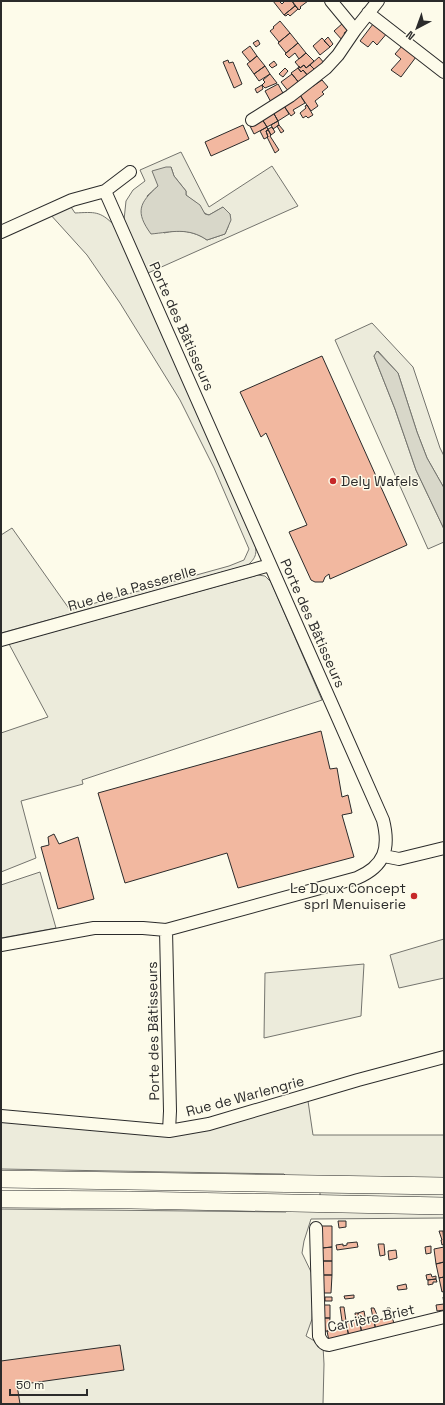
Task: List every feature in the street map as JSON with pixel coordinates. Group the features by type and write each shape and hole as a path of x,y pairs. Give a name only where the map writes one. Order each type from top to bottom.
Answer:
{"highway":[{"path":"1,1179 444,1186"},
{"path":"1,1200 131,1200 444,1206"}],"street":[{"path":"331,1 355,30"},
{"path":"252,120 283,101 318,75 338,55 355,30 378,1"},
{"path":"368,13 444,72"},
{"path":"1,232 72,200 105,191 130,172"},
{"name":"Porte des Bâtisseurs","path":"105,191 384,820 387,844 384,856"},
{"name":"Rue de la Passerelle","path":"1,640 270,565"},
{"path":"1,945 94,928 143,928 166,930 358,878 367,874 384,856 399,859 444,848"},
{"name":"Porte des Bâtisseurs","path":"166,930 170,1104 169,1131"},
{"name":"Rue de Warlengrie","path":"1,1116 169,1131 196,1127 215,1122 358,1080 444,1057"},
{"name":"Carrière Briet","path":"316,1228 319,1336 323,1343 330,1344 444,1317"}],"shaded area":[{"path":"181,152 209,207 272,166 298,206 148,273 124,220 126,201 133,190 145,181 140,170","holes":["171,167 174,176 186,191 186,195 196,203 204,213 209,215 223,207 230,214 228,227 225,234 207,240 192,233 186,232 175,231 164,233 147,196 158,186"]},
{"path":"171,167 174,176 186,191 186,195 200,205 205,214 209,215 223,207 230,214 231,220 225,234 207,240 193,233 180,231 151,234 143,220 141,208 143,203 158,186 152,171"},
{"path":"69,204 75,213 97,213 105,217 114,225 253,538 256,553 254,559 248,565 1,633 1,535 12,528 70,610 229,566 244,560 249,549 214,468 180,400 120,303 87,255 49,213"},
{"path":"372,323 413,367 444,456 444,488 427,458 398,373 378,351 374,356 395,409 416,470 444,529 444,542 428,549 335,340"},
{"path":"377,351 398,373 427,458 444,488 444,529 416,470 395,409 374,356"},
{"path":"258,575 265,576 271,582 322,700 82,780 83,784 21,801 36,858 1,872 1,733 48,717 9,644"},
{"path":"40,872 56,928 1,938 1,885"},
{"path":"444,939 444,978 399,988 390,955"},
{"path":"364,964 361,1016 264,1038 265,973"},
{"path":"308,1101 313,1135 444,1135 444,1179 288,1178 284,1174 1,1169 1,1118 153,1135"},
{"path":"320,1189 444,1192 444,1200 320,1197"},
{"path":"1,1209 286,1212 289,1209 444,1211 444,1218 311,1219 302,1253 314,1278 312,1319 306,1336 323,1346 323,1404 1,1404"}],"building":[{"path":"273,1 279,1 282,4 285,1 292,1 295,6 284,15"},
{"path":"292,1 308,1 300,7 301,8 299,10"},
{"path":"295,6 298,9 290,16 288,14 286,16 284,15"},
{"path":"280,21 290,33 279,42 270,31"},
{"path":"343,23 349,30 344,33 346,36 343,41 334,31"},
{"path":"373,24 388,32 377,45 373,41 368,47 360,41"},
{"path":"290,33 298,43 286,53 278,43"},
{"path":"328,37 333,44 330,47 324,41"},
{"path":"322,38 330,47 320,55 313,46"},
{"path":"258,40 260,44 256,47 253,43"},
{"path":"298,43 306,53 299,59 295,53 289,58 285,54"},
{"path":"250,46 257,56 250,62 242,52"},
{"path":"402,46 416,57 401,77 391,70 401,59 395,54"},
{"path":"306,53 314,61 306,68 304,65 300,68 295,62"},
{"path":"257,56 265,66 254,74 247,64"},
{"path":"319,57 325,64 316,71 310,65"},
{"path":"228,60 229,63 233,62 242,84 234,88 223,62"},
{"path":"274,61 277,65 272,68 269,65"},
{"path":"304,65 306,68 310,65 316,71 309,77 303,70 301,72 298,68 299,66 300,68"},
{"path":"265,66 270,74 259,81 254,74"},
{"path":"285,68 288,71 283,77 279,74"},
{"path":"298,68 301,72 303,70 309,77 300,84 291,73"},
{"path":"270,74 277,83 265,88 262,85 265,82 263,80"},
{"path":"292,74 300,84 289,92 281,82"},
{"path":"322,80 328,87 322,92 324,94 315,101 318,106 311,111 300,95"},
{"path":"278,84 284,95 272,104 265,91"},
{"path":"262,85 263,89 257,93 255,89"},
{"path":"300,95 305,103 293,110 295,113 291,116 284,106"},
{"path":"307,105 313,115 308,118 306,116 303,118 300,113 306,108 305,106"},
{"path":"284,106 289,114 278,121 273,112"},
{"path":"273,112 278,121 267,127 262,119"},
{"path":"262,119 267,127 254,134 250,126"},
{"path":"278,121 279,125 273,129 271,125"},
{"path":"243,125 249,139 211,156 205,142"},
{"path":"279,125 284,131 281,133 277,126"},
{"path":"267,127 268,130 266,131 268,137 264,139 260,131"},
{"path":"272,127 275,132 271,135 268,129"},
{"path":"268,130 279,150 275,153 267,137 266,131"},
{"name":"Dely Wafels","path":"322,356 407,545 330,579 329,574 325,577 323,582 315,582 311,580 289,532 307,525 266,433 261,437 240,392"},
{"path":"321,731 330,769 337,768 342,797 348,795 352,813 342,815 354,857 238,888 227,853 125,883 98,793"},
{"path":"54,834 59,844 78,837 94,899 58,909 41,847 49,845 48,837"},
{"path":"338,1221 346,1221 346,1227 339,1228"},
{"path":"321,1226 332,1226 332,1247 322,1248"},
{"path":"439,1231 443,1231 444,1244 442,1245 442,1240"},
{"path":"357,1242 358,1247 337,1250 336,1245 343,1244 343,1246 347,1245 347,1243"},
{"path":"378,1244 384,1244 385,1255 380,1256"},
{"path":"431,1246 431,1253 426,1254 425,1247"},
{"path":"332,1247 332,1261 322,1261 322,1248"},
{"path":"444,1247 444,1262 436,1264 434,1249"},
{"path":"396,1250 397,1258 389,1260 388,1251"},
{"path":"322,1261 332,1261 332,1275 322,1275"},
{"path":"444,1262 444,1277 439,1278 436,1264"},
{"path":"431,1274 432,1277 436,1276 436,1279 427,1280 426,1275"},
{"path":"322,1275 332,1275 331,1293 324,1293"},
{"path":"444,1277 444,1291 442,1292 439,1278"},
{"path":"436,1279 437,1282 433,1282 433,1284 428,1285 428,1280"},
{"path":"406,1284 407,1289 398,1290 397,1286"},
{"path":"354,1295 354,1298 345,1299 344,1296"},
{"path":"325,1297 332,1297 332,1301 325,1301"},
{"path":"444,1304 444,1310 437,1311 436,1305"},
{"path":"322,1305 330,1305 330,1318 322,1318"},
{"path":"340,1307 344,1307 346,1321 342,1321"},
{"path":"371,1308 374,1308 378,1317 373,1318"},
{"path":"387,1308 390,1308 394,1324 376,1331 374,1321 387,1318"},
{"path":"364,1311 366,1322 374,1321 376,1331 362,1334 358,1313"},
{"path":"355,1313 358,1313 362,1334 349,1337 346,1323 356,1321"},
{"path":"322,1318 330,1318 329,1331 322,1331"},
{"path":"347,1327 349,1337 329,1341 327,1331"},
{"path":"120,1345 124,1370 17,1385 20,1404 1,1404 1,1361"}],"place":[{"name":"Dely Wafels","path":"333,481"},
{"name":"Le Doux Concept sprl Menuiserie","path":"414,896"}]}
